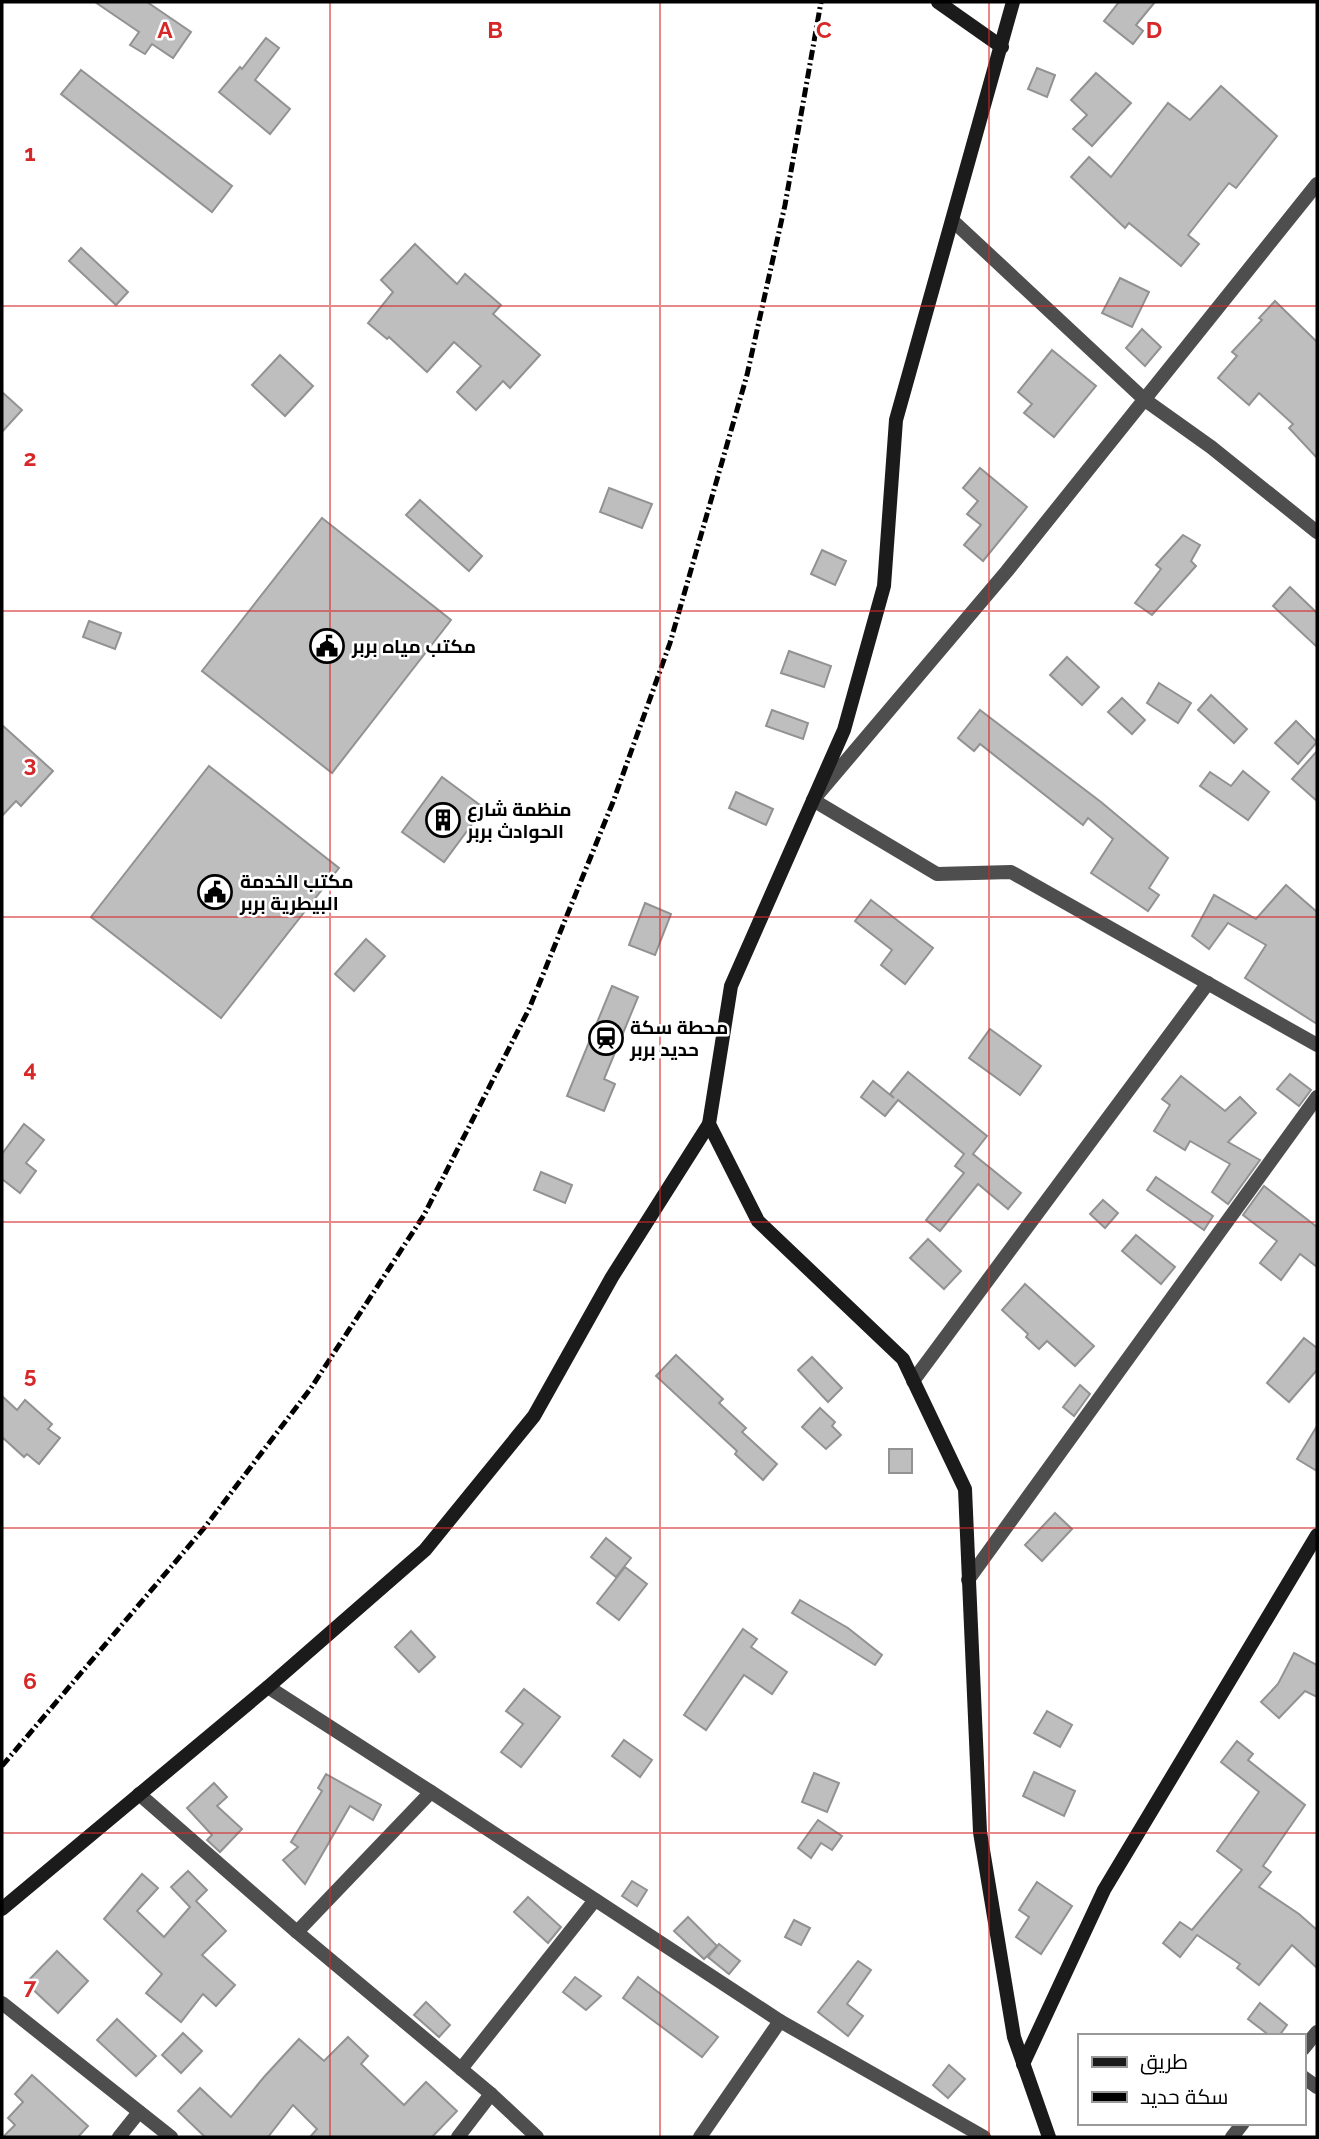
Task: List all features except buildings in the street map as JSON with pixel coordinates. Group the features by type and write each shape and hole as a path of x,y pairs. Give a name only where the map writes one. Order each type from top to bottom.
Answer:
{"street":[{"path":"939,2 1002,47"},
{"path":"2,1909 268,1688 425,1550 534,1416 612,1277 709,1124 731,986 844,730 884,586 896,420 1013,2"},
{"path":"813,800 1007,571 1317,184"},
{"path":"953,221 1145,400 1211,447 1317,532"},
{"path":"813,800 937,874 1011,872 1317,1045"},
{"path":"914,1381 1208,983"},
{"path":"968,1580 1317,1097"},
{"path":"709,1124 758,1221 903,1359 965,1489 980,1832 1014,2037 1049,2137"},
{"path":"1023,2064 1104,1890 1317,1535"},
{"path":"268,1688 780,2021 984,2137"},
{"path":"297,1932 431,1792"},
{"path":"139,1794 297,1932 491,2094 537,2137"},
{"path":"461,2069 595,1900"},
{"path":"2,2003 171,2137"},
{"path":"700,2137 780,2021"},
{"path":"1305,2047 1317,2032"},
{"path":"458,2137 491,2094"},
{"path":"119,2137 139,2112"}],"railway":[{"path":"2,1766 205,1527 311,1388 424,1215 529,1009 613,802 670,643 747,375 785,205 821,2"}],"place":[{"name":"مكتب مياه بربر","path":"327,646"},
{"name":"منظمة شارع الحوادث بربر","path":"443,820"},
{"name":"مكتب الخدمة البيطرية بربر","path":"215,892"},
{"name":"محطة سكة حديد بربر","path":"606,1038"}]}
